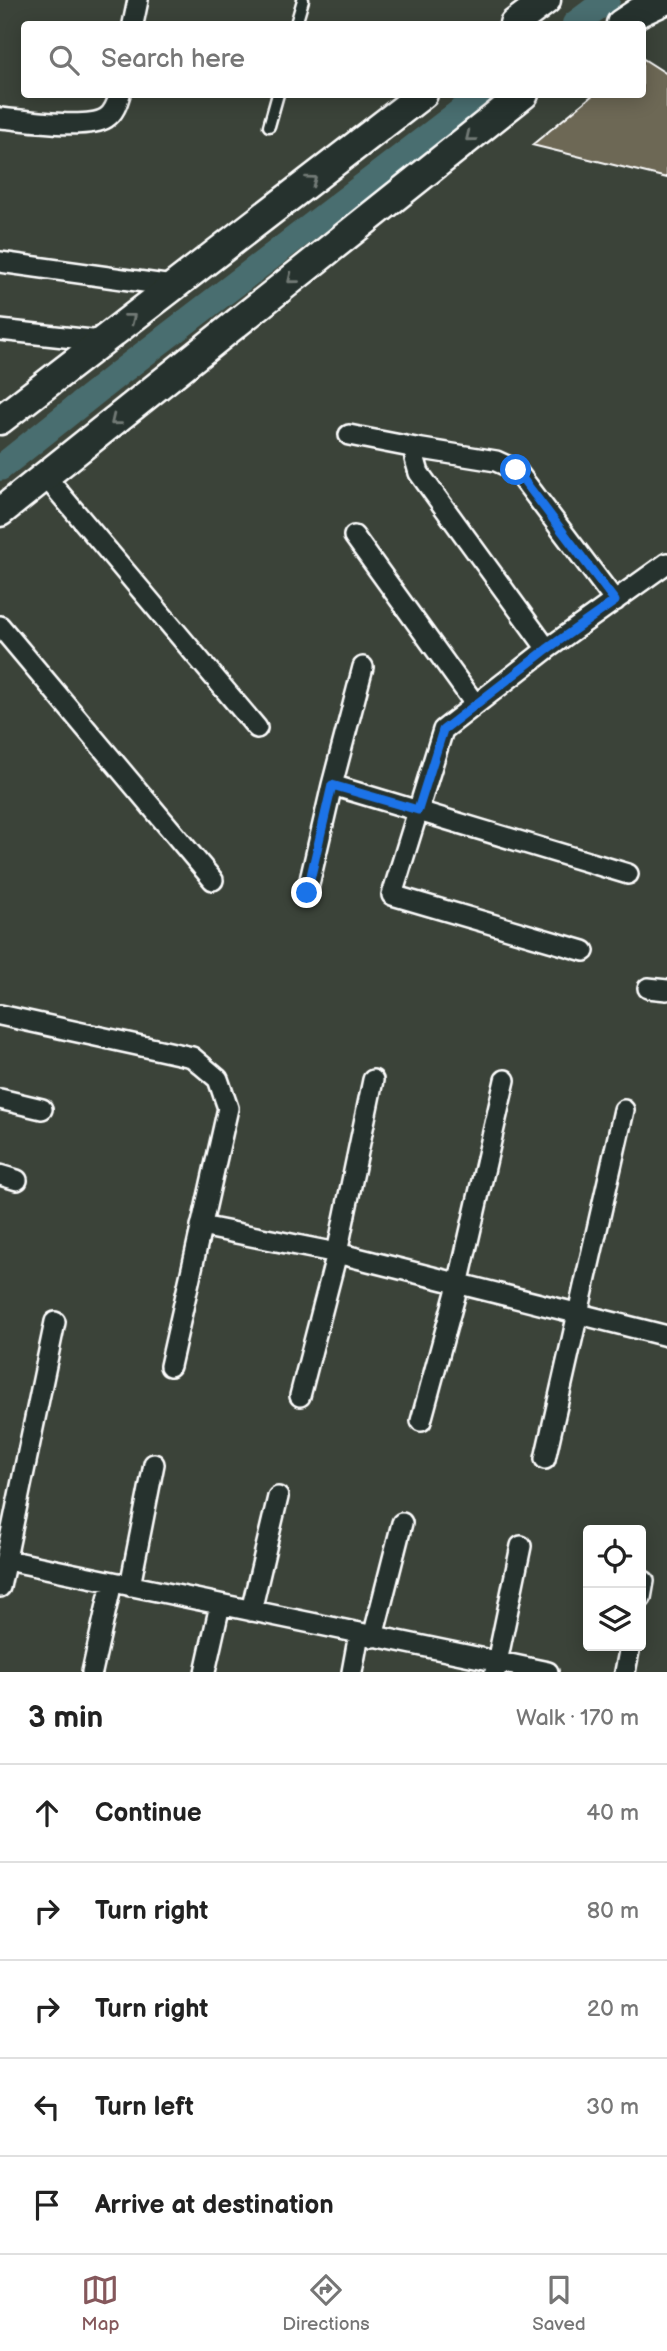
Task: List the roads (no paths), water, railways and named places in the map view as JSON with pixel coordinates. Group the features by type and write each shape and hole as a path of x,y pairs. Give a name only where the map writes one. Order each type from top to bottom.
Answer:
{"street":[{"path":"134,21 138,0"},
{"path":"518,21 546,0"},
{"path":"626,21 665,0"},
{"path":"0,118 88,125 105,119 113,112 118,98"},
{"path":"0,420 418,98"},
{"path":"0,512 519,98"},
{"path":"0,262 173,286"},
{"path":"0,330 102,341"},
{"path":"349,435 496,461 516,470 615,601"},
{"path":"416,448 415,459 419,473 547,649"},
{"path":"45,476 257,728"},
{"path":"354,536 475,704"},
{"path":"584,951 392,895 443,730 547,649 667,563"},
{"path":"0,625 213,880"},
{"path":"307,893 363,667"},
{"path":"332,785 628,874"},
{"path":"0,1014 192,1057 218,1079 228,1108 170,1366"},
{"path":"300,1396 337,1253 373,1080"},
{"path":"421,1421 458,1285 505,1080"},
{"path":"0,1099 43,1109"},
{"path":"545,1459 624,1110"},
{"path":"201,1226 337,1253 667,1336"},
{"path":"0,1587 55,1322"},
{"path":"92,1672 121,1584 154,1464"},
{"path":"251,1611 278,1497"},
{"path":"352,1672 402,1523"},
{"path":"496,1667 521,1546"},
{"path":"6,1560 366,1636 496,1667 548,1672"},
{"path":"205,1672 220,1605"},
{"path":"625,1672 629,1651"}],"lane":[{"path":"297,21 303,0"},
{"path":"270,126 277,98"}],"waterway":[{"path":"579,21 607,0"},
{"path":"0,468 478,98"}]}
